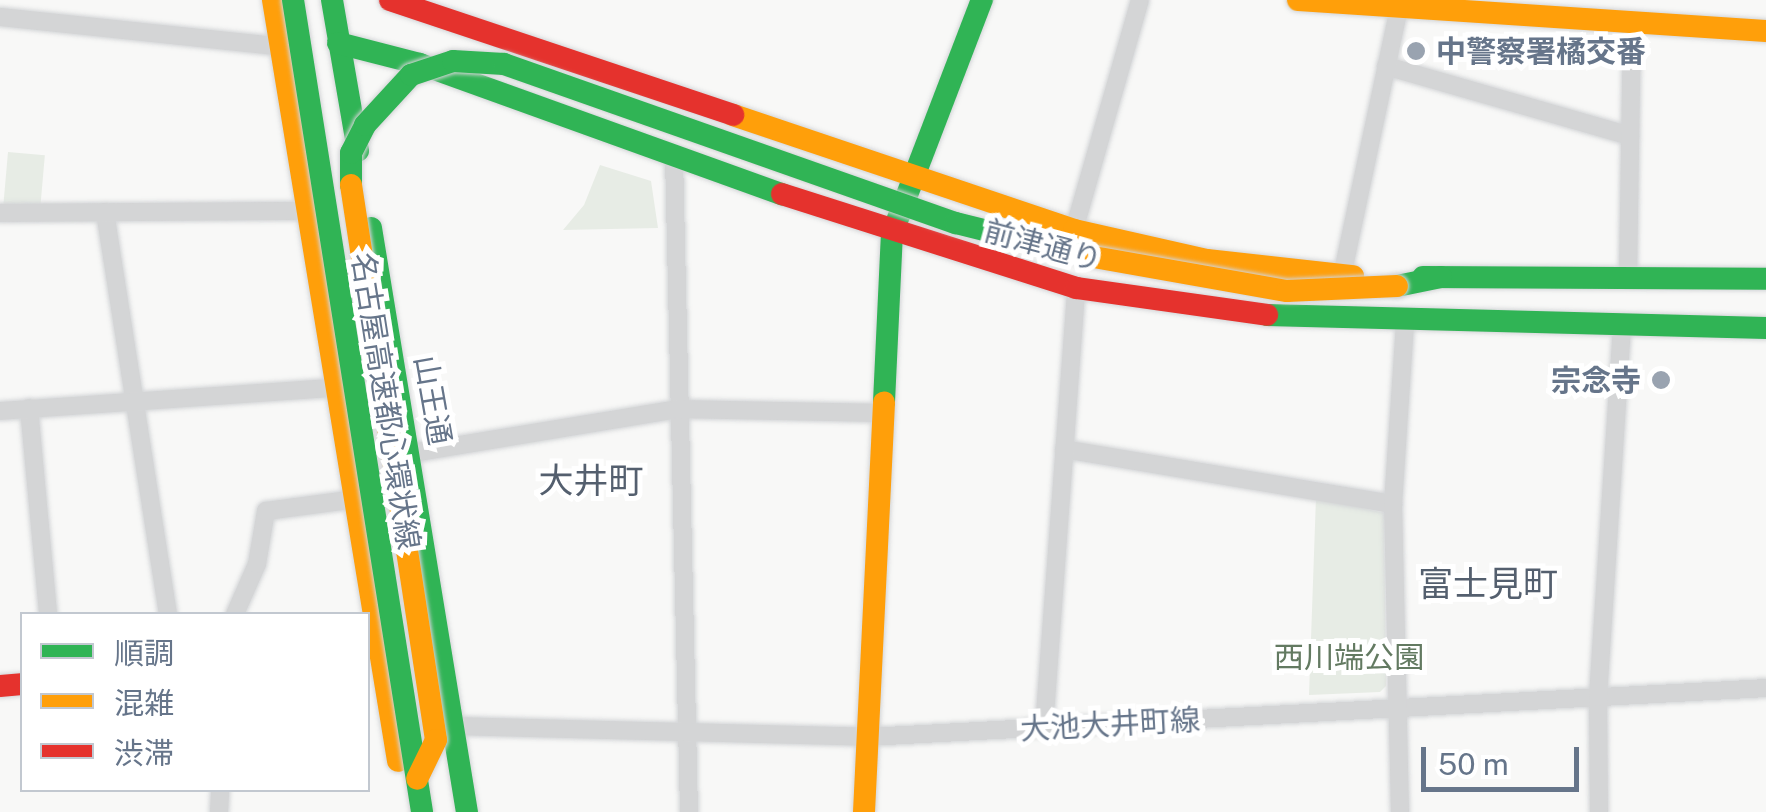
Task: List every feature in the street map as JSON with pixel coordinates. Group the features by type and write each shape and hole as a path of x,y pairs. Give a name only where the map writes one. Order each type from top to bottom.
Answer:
{"main road":[{"path":"273,0 356,500 369,612"},
{"name":"名古屋高速都心環状線","path":"294,0 422,812"},
{"name":"山王通","path":"332,0 412,453 467,812"},
{"name":"前津通り","path":"390,0 917,181 1074,230 1207,260 1342,276 1766,279"},
{"path":"864,812 892,234 917,181 982,0"},
{"path":"1298,0 1766,31"},
{"name":"前津通り","path":"338,42 420,64 892,234 1076,288 1233,314 1405,323 1766,328"},
{"path":"417,779 436,740 351,198 351,154 376,106 430,66 478,60 504,64 956,223 1064,252 1287,291 1397,286 1441,277"},
{"path":"370,624 406,812"},
{"path":"374,659 453,726"}],"street":[{"path":"1074,230 1140,0"},
{"path":"1342,276 1398,7"},
{"path":"0,18 278,46"},
{"path":"1628,277 1632,24"},
{"path":"1386,66 1630,136"},
{"path":"674,156 689,812"},
{"path":"0,213 308,211"},
{"path":"106,212 168,612"},
{"path":"1044,728 1076,288"},
{"path":"1400,812 1394,504 1405,323"},
{"path":"1599,812 1598,697 1622,326"},
{"path":"0,411 338,387"},
{"path":"29,408 48,612"},
{"path":"412,453 677,409 883,413"},
{"path":"1064,449 1394,504"},
{"path":"237,612 257,564 266,511 356,500"},
{"name":"大池大井町線","path":"453,726 868,737 1766,688"}],"green space":[{"path":"8,152 45,155 40,209 3,206"},
{"path":"600,165 651,181 658,228 563,230 584,205"},
{"name":"西川端公園","path":"1316,497 1384,513 1386,686 1380,692 1309,695"}],"traffic: fast":[{"path":"293,0 422,812"},
{"path":"332,0 358,151"},
{"path":"884,402 892,234 982,0"},
{"path":"338,43 420,64 782,194"},
{"path":"351,185 351,153 365,125 411,75 453,61 504,64 956,223 1088,256"},
{"path":"371,228 467,812"},
{"path":"1423,277 1766,279"},
{"path":"1397,286 1441,277"},
{"path":"1267,315 1766,328"}],"traffic: slow":[{"path":"273,0 398,761"},
{"path":"1298,0 1766,31"},
{"path":"733,115 1074,230 1207,260 1353,276"},
{"path":"351,185 436,740 417,779"},
{"path":"1088,256 1287,291 1397,286"},
{"path":"864,812 884,402"}],"traffic: jam":[{"path":"390,0 733,115"},
{"path":"782,194 1076,288 1267,315"},
{"path":"0,686 20,684"}],"place":[{"name":"中警察署橘交番","path":"1416,51"},
{"name":"宗念寺","path":"1661,380"}],"district":[{"name":"大井町","path":"591,481"},
{"name":"富士見町","path":"1488,584"}]}
